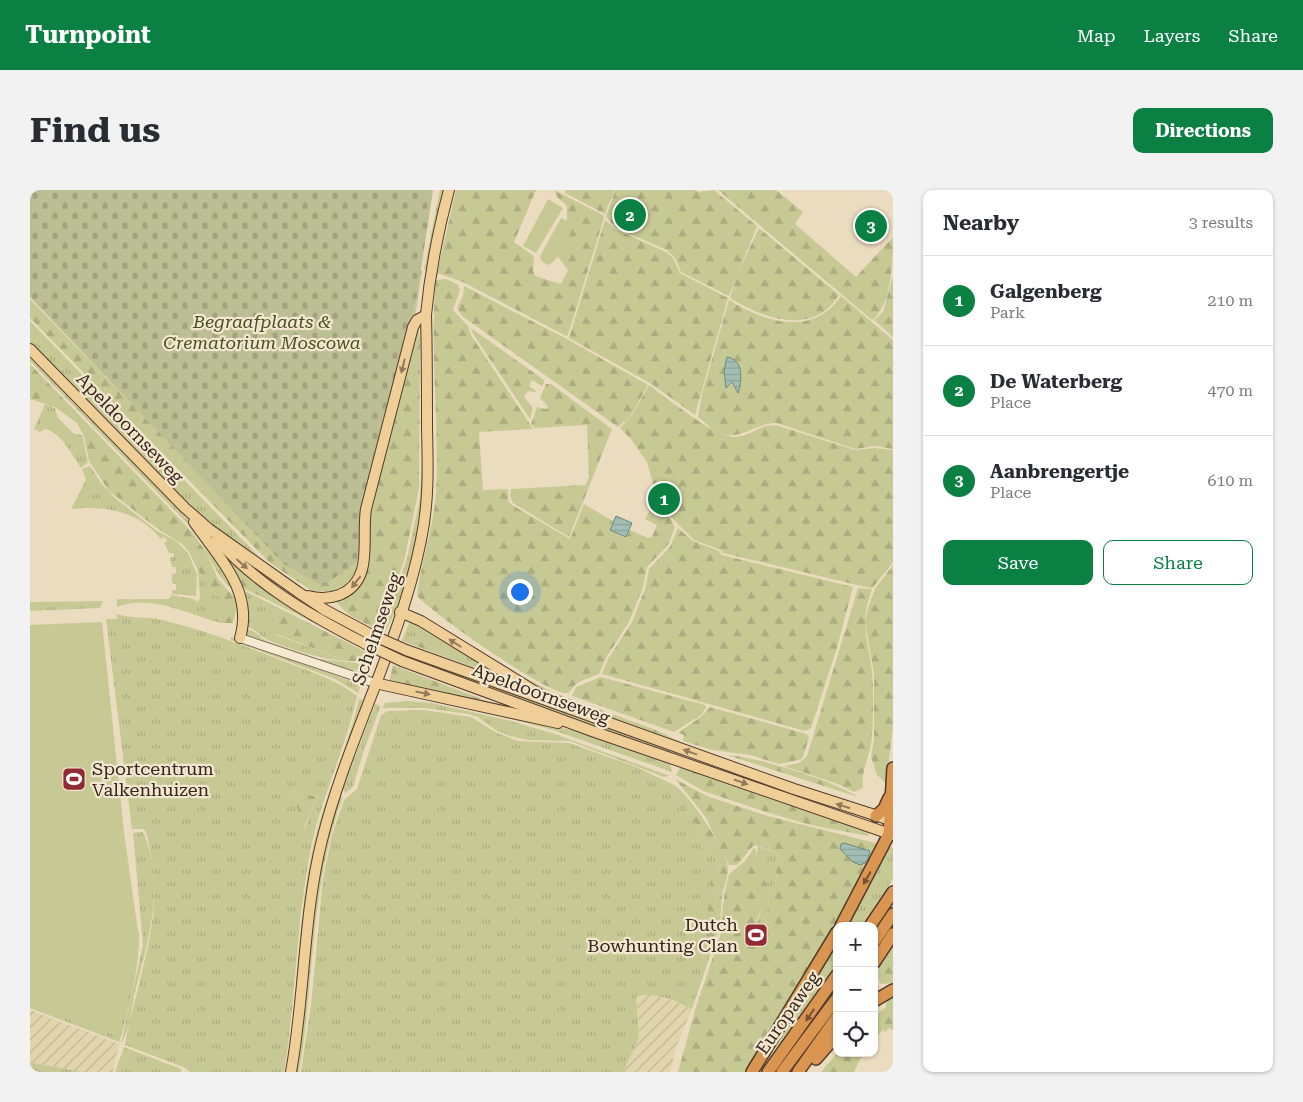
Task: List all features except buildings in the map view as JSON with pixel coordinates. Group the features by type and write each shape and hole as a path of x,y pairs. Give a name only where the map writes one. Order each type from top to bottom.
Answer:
{"highway":[{"path":"843,922 891,835 893,768"},
{"path":"876,816 884,809 891,794"},
{"path":"873,922 893,892"},
{"path":"878,936 893,914"},
{"path":"878,957 893,934"},
{"path":"752,1072 833,939"},
{"name":"Europaweg","path":"768,1072 833,981"},
{"path":"878,999 893,990"},
{"name":"Europaweg","path":"782,1072 833,1003"},
{"path":"798,1072 833,1023"},
{"path":"805,1072 833,1040"}],"main road":[{"name":"Schelmseweg","path":"292,1072 300,1025 313,887 319,854 336,792 376,683 416,564 428,500 426,315 434,248 449,190"},
{"path":"298,592 317,598 331,598 353,587 361,576 364,563 366,509 413,328 417,320 426,315"},
{"name":"Apeldoornseweg","path":"30,349 185,508 209,529 325,610 370,634 406,650 794,789 891,820"},
{"path":"185,508 232,575 239,589 244,615 240,638"},
{"name":"Apeldoornseweg","path":"209,529 226,550 271,587 322,620 402,661 592,731 891,835"},
{"path":"400,612 421,622 551,702"},
{"path":"376,683 592,731"}],"street":[{"path":"240,638 376,683"}],"shaded area":[{"path":"648,994 661,996 692,1009 676,1048 670,1072 623,1072 639,1038 636,996"},
{"path":"30,1010 119,1044 113,1072 82,1072 30,1062"}],"green space":[{"name":"Begraafplaats & Crematorium Moscowa","path":"30,190 433,190 417,296 361,524 357,562 323,586 284,564 30,297"},
{"path":"440,190 446,190 426,270 424,269"},
{"path":"456,190 536,190 514,242 534,256 533,271 535,276 561,284 568,270 557,255 572,226 567,221 567,206 557,197 554,190 603,215 604,218 568,335 566,336 463,282 437,273"},
{"path":"566,190 614,190 605,214 565,193"},
{"path":"615,190 695,190 698,192 714,190 757,226 729,296 681,272 675,258 667,250 616,228 606,217"},
{"path":"718,190 776,190 803,212 795,224 856,277 893,237 890,282 884,304 879,313 872,320"},
{"path":"548,199 563,208 536,253 523,246"},
{"path":"561,218 572,223 572,228 557,258 549,265 542,262 540,256"},
{"path":"605,220 615,229 666,252 673,258 680,273 728,298 695,415 650,383 569,338"},
{"path":"759,228 839,295 828,308 816,316 802,320 788,320 758,313 730,298 737,275"},
{"path":"414,269 422,271 415,319 360,543 355,574 347,584 331,591 312,591 270,563 30,318 30,299 159,432"},
{"path":"893,276 893,337 874,320 883,312"},
{"path":"446,279 457,284 460,290 453,310 468,326 471,335 533,429 479,432 483,490 508,489 508,501 512,505 570,539 584,504 613,521 610,529 626,537 630,530 648,538 652,537 657,525 645,519 653,506 669,517 675,527 668,545 647,567 643,587 629,622 606,658 599,674 577,683 567,693 556,691 538,682 491,652 466,635 417,596 436,494 437,441 434,307 436,280"},
{"path":"464,286 567,339 648,385 630,417 618,427 462,316 457,308 463,296"},
{"path":"841,296 893,340 893,449 875,446 855,449 777,423 762,425 742,434 728,435 714,430 698,417 702,394 729,300 758,315 788,322 802,322 816,317 829,309","holes":["727,358 734,359 740,383 737,392 731,382 729,386 724,378"]},
{"path":"30,321 261,559 311,593 227,537 199,513 135,451 30,343"},
{"path":"420,322 423,326 424,444 419,521 412,559 401,597 385,633 382,631 407,558 420,498 423,441"},
{"path":"418,325 420,339 419,488 405,557 380,631 349,615 334,600 354,589 366,525"},
{"path":"471,328 544,380 542,386 532,380 529,386 537,392 528,391 524,397 533,408 530,419 473,334"},
{"path":"30,354 191,523 228,573 233,590 220,576 189,525 30,361"},
{"path":"30,364 192,532 206,552 218,579 234,597 237,608 233,623 221,623 219,614 225,610 225,601 216,595 182,544 158,529 109,491 89,461 84,436 77,423 55,407 30,399"},
{"path":"546,384 551,384 612,429 569,537 513,503 510,496 511,489 585,485 589,478 587,425 535,428 531,424 537,407 548,408 540,398"},
{"path":"649,385 692,417 717,432 728,436 746,435 765,426 776,425 855,450 875,448 893,450 893,562 875,585 872,588 857,585 723,553 721,550 694,540 659,505 647,462 631,439 620,428 632,415"},
{"path":"45,404 55,408 58,418 74,434 82,435 88,462 81,468 66,445 56,434 45,429 40,432 34,429"},
{"path":"90,466 101,483 115,498 157,531 176,541 188,553 197,574 196,596 172,594 172,590 176,590 176,584 172,583 172,574 176,573 176,567 172,567 170,558 174,556 173,553 169,553 164,543 167,541 165,537 161,539 142,522 120,512 96,508 71,509 86,480 82,469"},
{"path":"678,528 693,541 719,551 722,555 853,587 837,648 811,728 805,731 602,674 608,659 632,622 645,589 649,569 670,547"},
{"path":"209,538 326,626 325,628 241,587"},
{"path":"893,565 893,727 886,783 877,775 871,757 874,739 874,674 865,622 875,589"},
{"path":"198,570 216,595 225,600 225,610 219,619 221,623 156,604 129,603 117,607 117,599 129,599 131,601 132,599 169,599 172,595 193,599 198,602 200,598"},
{"path":"858,588 872,589 865,622 872,672 873,712 872,736 863,776 863,788 854,792 838,784 784,766 799,763 807,756"},
{"path":"241,589 279,608 273,621 276,635 347,661 316,656 287,647 268,640 252,628 245,626"},
{"path":"103,601 100,608 30,611 30,602"},
{"path":"279,608 370,654 368,661 347,661 273,633 270,627"},
{"path":"117,614 156,619 210,634 324,677 341,685 357,696 314,833 310,853 305,880 284,1072 191,1072 183,1067 125,1045 150,934 153,915 154,876 146,832 144,829 132,829 106,619 117,619","holes":["293,791 317,797 304,830"]},
{"path":"410,620 505,677 469,666 418,640 408,643 402,641"},
{"name":"Sportcentrum Valkenhuizen","path":"102,622 124,832 139,939 138,954 118,1036 30,1005 30,625"},
{"path":"245,628 253,631 266,641 318,659 367,664 365,669 355,670 325,664 248,637"},
{"path":"231,637 361,685 358,693 335,679 231,640"},
{"path":"418,640 469,666 408,643"},
{"path":"399,651 683,753 682,755 665,752 429,668 398,655"},
{"path":"393,665 492,703 495,706 389,683"},
{"path":"513,672 557,694 656,730 687,745 686,747 549,696"},
{"path":"601,677 705,705 706,708 701,715 674,732 572,696 576,687"},
{"path":"359,699 363,700 363,703 323,820 290,1072 286,1072 303,906 312,852 322,813"},
{"path":"407,701 432,703 507,720 552,733 670,776 664,777 570,741 527,740 510,736 497,731 478,717 468,714 424,708 382,708 385,703"},
{"path":"375,704 380,706 379,711 364,750 353,787 345,793 343,789"},
{"path":"710,707 807,734 809,738 802,759 779,764 750,755 712,750 683,741 684,735 678,733 702,716"},
{"path":"424,710 471,717 497,733 518,741 569,743 636,767 674,785 675,795 703,834 719,866 711,888 723,891 722,896 710,893 708,940 714,944 692,1009 658,996 636,996 639,1038 623,1072 301,1072 311,1005 323,879 332,835 344,800 357,789 381,715 388,711"},
{"path":"496,715 578,731 670,763 672,772 553,730"},
{"path":"727,755 758,760 794,770 830,783 858,797"},
{"path":"680,768 869,833 868,836 811,825 703,791 676,775"},
{"path":"675,779 707,796 768,816 879,844 838,922 833,922 833,932 829,940 748,1072 678,1072 695,1010 720,936 724,896 729,874 745,861 754,848 756,850 756,858 762,864 760,870 767,885 767,897 749,937 748,941 752,946 757,942 763,929 771,891 776,880 776,866 779,857 778,853 754,845 737,865 729,865 705,816"},
{"path":"674,785 689,799 721,849 728,868 723,891 711,888 710,879 718,871 719,866 703,834 675,795"},
{"path":"293,791 317,797 303,830"},
{"path":"343,797 332,830 324,864 304,1038 299,1072 296,1072 320,863 339,798"},
{"path":"143,832 150,852 154,873 152,914 129,1021 121,1044 143,945 133,833"},
{"path":"886,846 893,848 893,879 864,922 846,922"},
{"path":"758,847 778,853 779,857 776,866 776,880 771,891 763,929 757,942 752,946 748,941 761,912 760,870 756,858"},
{"path":"710,893 722,896 720,926 714,944 705,939"},
{"path":"138,928 139,940 134,985 119,1042 30,1008 30,1004 136,932"},
{"path":"833,945 833,969 759,1072 755,1072"},
{"path":"893,946 893,983 881,984 879,979 880,969"},
{"path":"893,997 893,1030 888,1028 886,1032 883,1030 878,1035 878,1013 885,1008 887,1001"},
{"path":"124,1047 181,1069 181,1072 115,1072"},
{"path":"834,1057 861,1057 854,1072 821,1072"},
{"path":"30,1062 82,1072 30,1072"}],"water":[{"path":"727,357 733,359 739,366 741,377 738,393 732,382 726,388 724,371"},
{"path":"616,516 632,523 626,537 610,530"},
{"path":"844,843 870,851 867,862 860,865 853,862 840,849 841,844"}],"place":[{"name":"De Waterberg","path":"630,215"},
{"name":"Aanbrengertje","path":"871,226"},
{"name":"Galgenberg","path":"664,499"},
{"name":"Sportcentrum Valkenhuizen","path":"74,779"},
{"name":"Dutch Bowhunting Clan","path":"756,935"}]}
